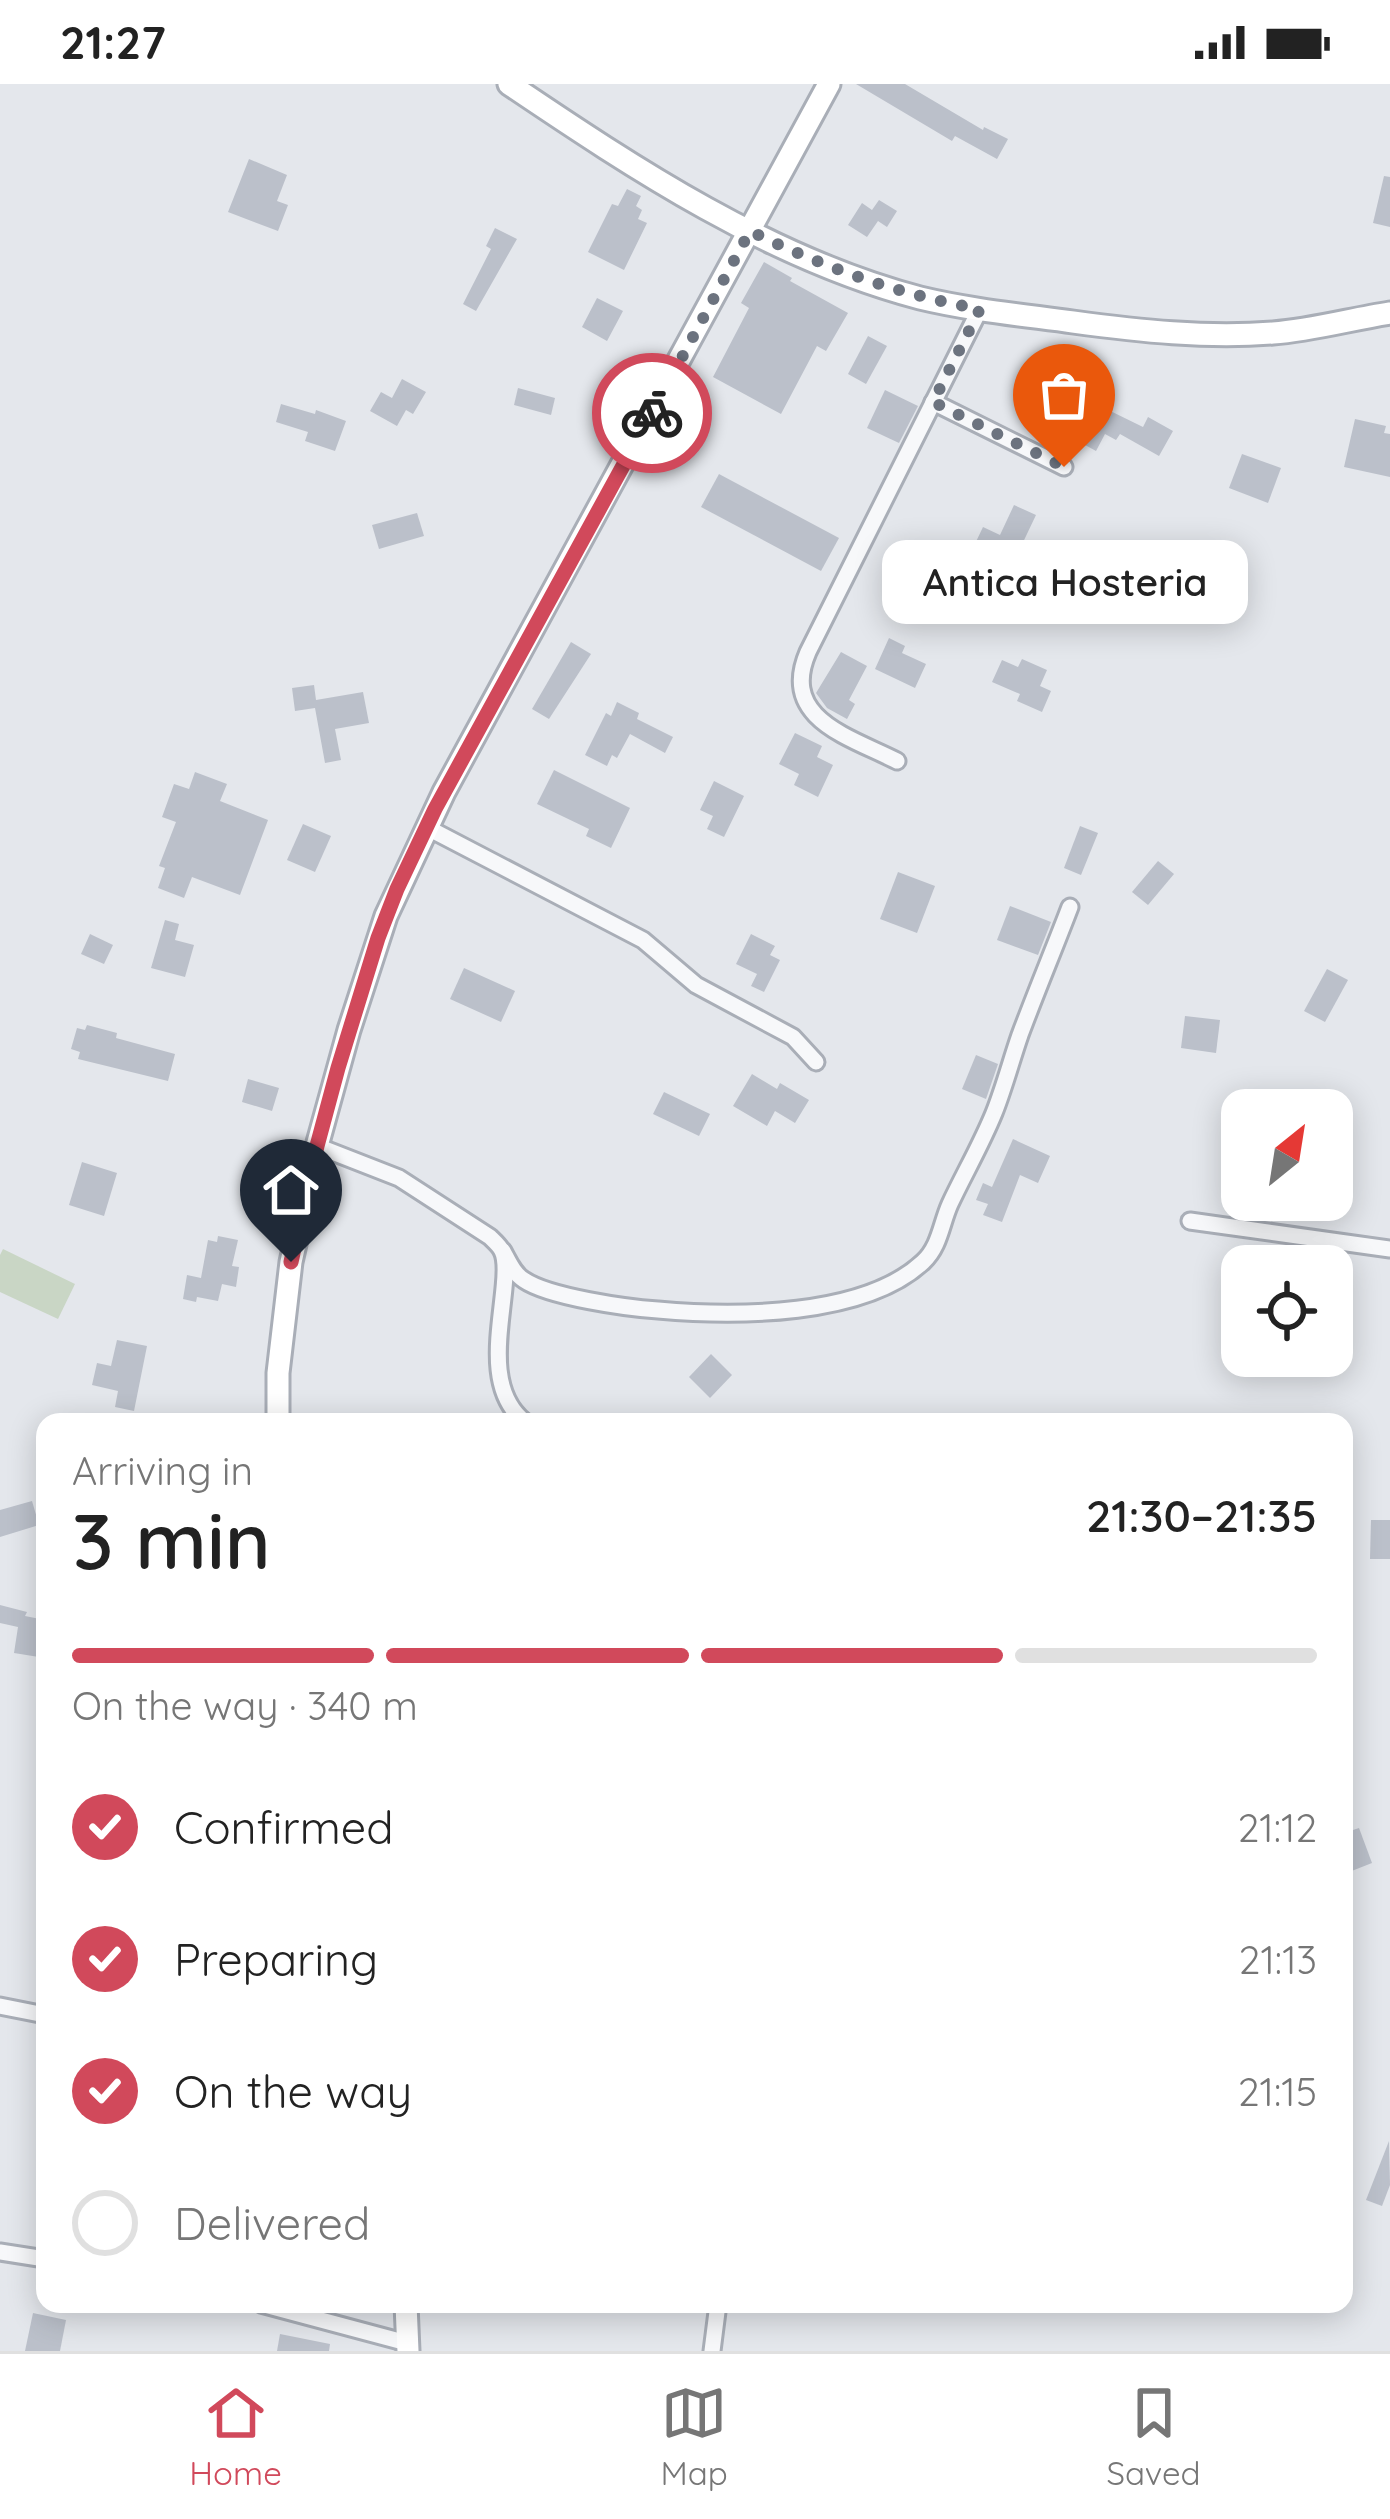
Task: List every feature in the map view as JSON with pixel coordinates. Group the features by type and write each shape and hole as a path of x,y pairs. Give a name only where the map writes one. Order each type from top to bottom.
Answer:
{"street":[{"path":"508,84 750,231 881,286 922,298 1134,330 1200,335 1294,331 1390,313"},
{"path":"278,1413 291,1262 317,1146 397,889 426,827 829,84"},
{"path":"897,761 818,719 806,702 801,677 808,652 980,309"},
{"path":"933,402 1064,467"},
{"path":"426,827 643,940 696,985 789,1034 816,1062"},
{"path":"317,1146 419,1190 484,1232 519,1277 536,1286 680,1312 756,1311 862,1295 904,1275 936,1246 949,1206 993,1116 1070,907"},
{"path":"1190,1221 1390,1249"},
{"path":"502,1252 500,1372 516,1413"},
{"path":"0,2006 36,2013"},
{"path":"0,2252 36,2258"},
{"path":"292,2313 408,2347 406,2313"},
{"path":"712,2351 717,2313"}],"green space":[{"path":"3,1249 75,1284 58,1319 0,1292"}],"building":[{"path":"856,84 905,84 983,130 1008,139 997,159 955,136 952,141"},
{"path":"249,159 287,175 277,201 288,205 278,231 228,212"},
{"path":"1384,176 1390,177 1390,227 1373,223"},
{"path":"627,189 641,196 636,206 642,210 638,219 647,223 624,270 588,252 612,204 618,206"},
{"path":"879,200 897,211 887,227 878,221 867,237 848,225 862,203 872,210"},
{"path":"495,228 517,239 476,311 463,304 491,249 486,246"},
{"path":"764,262 848,313 826,351 817,346 781,414 713,377 749,308 741,303"},
{"path":"597,298 623,311 607,341 582,327"},
{"path":"868,336 887,346 866,384 848,374"},
{"path":"402,379 426,392 413,414 406,410 397,426 370,411 381,392 392,398"},
{"path":"518,388 555,398 551,415 514,405"},
{"path":"885,390 918,406 899,443 867,428"},
{"path":"1092,402 1143,427 1148,417 1173,431 1159,456 1120,434 1116,440 1105,434 1096,451 1076,440 1068,456 1046,445 1066,407 1084,417"},
{"path":"281,404 346,421 335,451 305,441 308,432 276,422"},
{"path":"1355,419 1386,426 1390,477 1344,467"},
{"path":"1242,454 1281,468 1268,503 1229,488"},
{"path":"719,474 839,538 821,571 701,507"},
{"path":"1014,505 1036,515 1015,559 1021,562 1008,588 956,562 965,544 973,548 983,527 1000,535"},
{"path":"417,513 424,536 379,549 372,525"},
{"path":"1154,541 1178,561 1156,587 1132,567"},
{"path":"889,638 905,646 902,653 926,664 915,688 875,669"},
{"path":"571,642 591,654 549,719 532,709"},
{"path":"841,652 867,666 849,700 855,704 847,719 827,708 816,693"},
{"path":"1022,659 1047,670 1040,686 1051,691 1042,712 1017,701 1020,694 992,682 1002,660 1018,667"},
{"path":"314,685 316,700 363,692 369,723 335,729 341,760 325,763 315,708 295,711 292,688"},
{"path":"617,702 639,713 637,719 673,737 665,753 630,734 607,766 585,755 606,713 611,716"},
{"path":"795,733 822,746 817,757 833,765 818,797 794,785 799,774 779,764"},
{"path":"554,770 630,808 611,848 586,836 589,829 537,804"},
{"path":"195,772 227,784 220,801 268,820 240,895 192,877 184,898 158,888 165,868 159,866 176,822 162,817 174,784 189,789"},
{"path":"714,781 744,796 724,837 707,829 713,816 700,810"},
{"path":"303,824 331,836 315,872 287,860"},
{"path":"1080,826 1098,833 1081,875 1064,868"},
{"path":"1158,861 1174,874 1148,905 1132,892"},
{"path":"898,872 935,886 917,933 880,919"},
{"path":"1010,906 1051,922 1038,955 997,940"},
{"path":"165,920 179,924 175,940 194,945 185,977 151,968"},
{"path":"90,934 113,945 104,964 81,954"},
{"path":"751,934 775,946 770,955 780,960 764,992 751,986 757,974 736,964"},
{"path":"464,968 515,991 501,1022 450,999"},
{"path":"1327,969 1348,980 1325,1022 1304,1011"},
{"path":"1185,1016 1220,1020 1216,1053 1181,1048"},
{"path":"87,1025 175,1054 168,1081 78,1059 80,1052 71,1049 77,1028 85,1030"},
{"path":"976,1055 998,1064 986,1099 962,1089"},
{"path":"752,1074 809,1100 795,1123 775,1111 767,1126 733,1106"},
{"path":"248,1079 279,1088 272,1111 242,1102"},
{"path":"664,1092 710,1114 699,1136 653,1114"},
{"path":"1013,1139 1050,1156 1038,1183 1020,1175 1002,1222 983,1215 988,1204 976,1200 983,1183 992,1187"},
{"path":"82,1162 117,1173 104,1216 69,1205"},
{"path":"218,1236 238,1240 232,1266 239,1267 236,1287 222,1284 218,1301 183,1299 187,1275 201,1278 208,1240 217,1242"},
{"path":"117,1340 147,1346 134,1411 115,1407 118,1391 92,1385 97,1363 111,1366"},
{"path":"711,1354 732,1375 710,1398 689,1377"},
{"path":"32,1501 36,1526 0,1537 0,1510"},
{"path":"1371,1520 1390,1520 1390,1559 1370,1559"},
{"path":"0,1605 36,1618 36,1657 14,1653 18,1627 0,1623"},
{"path":"1359,1828 1372,1863 1353,1870 1353,1830"},
{"path":"1389,2141 1390,2185 1382,2206 1366,2200"},
{"path":"33,2313 66,2320 60,2351 25,2351"},
{"path":"280,2334 330,2344 329,2351 277,2351"}],"way so far":[{"path":"652,413 750,231 881,286 980,309 933,402 1064,467"}],"place":[{"name":"Antica Hosteria","path":"1064,467"}],"route":[{"path":"291,1262 338,1068 397,889 435,809 652,413"}]}
